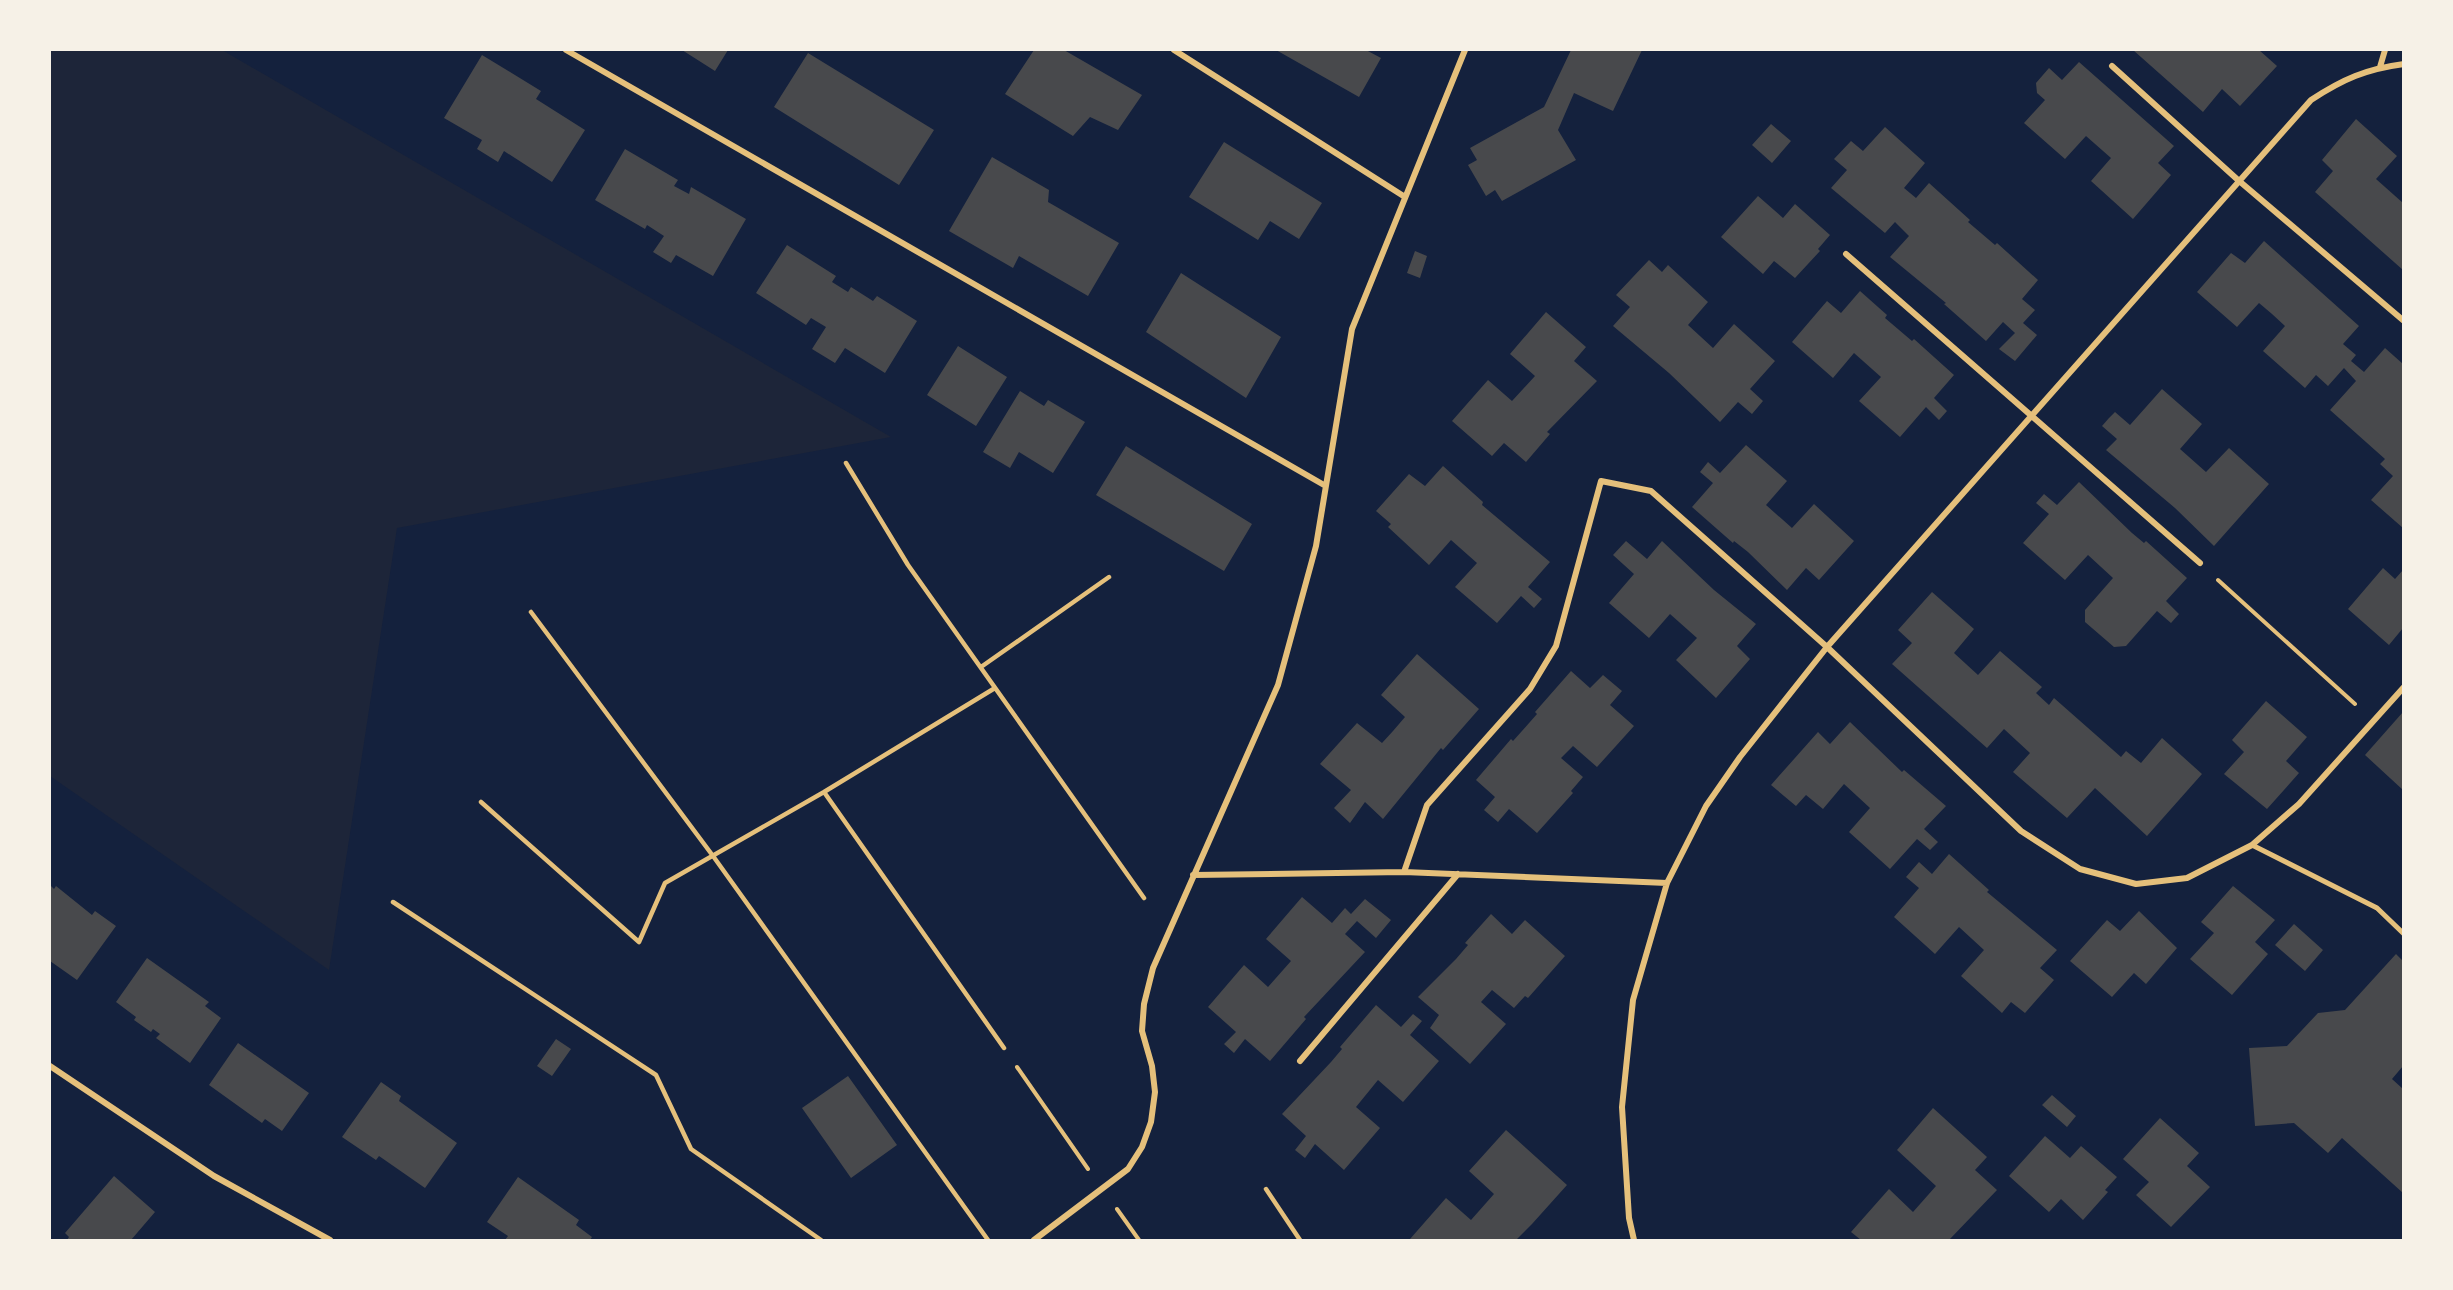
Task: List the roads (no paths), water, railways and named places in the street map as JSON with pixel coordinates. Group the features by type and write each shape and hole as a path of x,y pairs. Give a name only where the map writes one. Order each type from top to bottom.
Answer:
{"street":[{"path":"566,50 1324,485"},
{"path":"1173,50 1406,197"},
{"path":"1034,1240 1128,1169 1142,1147 1151,1122 1155,1092 1152,1066 1142,1030 1144,1004 1153,968 1278,685 1316,546 1324,485 1352,329 1465,50"},
{"path":"2380,67 2385,50"},
{"path":"1634,1240 1629,1218 1624,1095 1633,1000 1667,883 1706,806 1740,757 1827,647 2030,414 2311,100 2345,78 2380,67 2403,63"},
{"path":"2112,66 2238,180 2403,321"},
{"path":"1846,254 2200,563"},
{"path":"1404,872 1427,806 1530,689 1556,646 1600,481 1651,491 1827,647 2021,831 2080,868 2136,884 2187,878 2252,845 2299,804 2403,687"},
{"path":"2252,845 2377,908 2403,934"},
{"path":"1194,875 1404,872 1667,883"},
{"path":"1300,1061 1458,874"},
{"path":"50,1066 214,1176 330,1240"}],"lane":[{"path":"846,463 908,565 1144,898"},
{"path":"981,667 1109,578"},
{"path":"531,612 713,856 988,1240"},
{"path":"481,802 639,942 665,883 824,792 995,688"},
{"path":"824,792 1004,1048"},
{"path":"393,902 656,1075 691,1149 820,1240"},
{"path":"1266,1189 1300,1240"}]}
